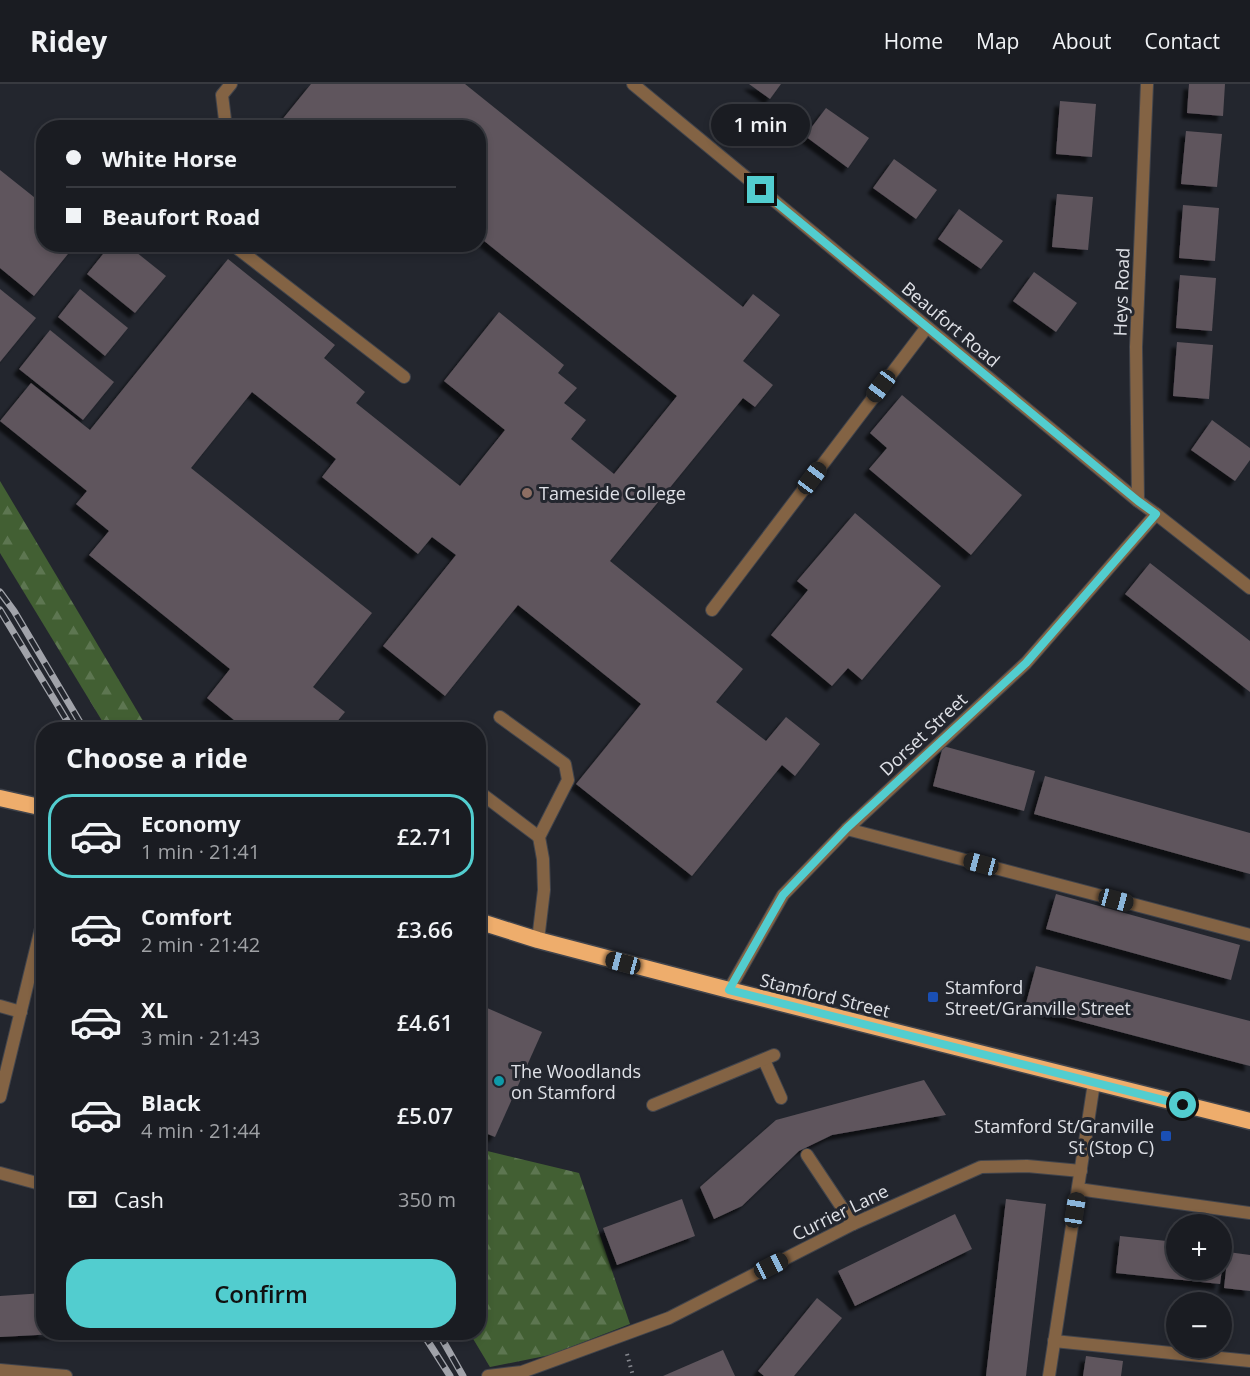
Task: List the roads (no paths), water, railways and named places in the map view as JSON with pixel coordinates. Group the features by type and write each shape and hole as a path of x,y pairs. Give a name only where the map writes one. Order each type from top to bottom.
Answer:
{"highway":[{"path":"0,798 36,806"},
{"name":"Stamford Street","path":"486,924 538,940 729,990 1250,1121"}],"street":[{"path":"225,120 222,95 231,84"},
{"name":"Beaufort Road","path":"633,84 1138,501 1250,588"},
{"name":"Heys Road","path":"1138,501 1136,347 1147,84"},
{"path":"242,252 404,377"},
{"path":"711,610 927,327"},
{"name":"Dorset Street","path":"729,990 783,895 847,828 1026,663 1156,514"},
{"path":"500,717 565,764 568,780 539,837 543,859 544,890 538,940"},
{"path":"486,797 539,837"},
{"path":"847,828 1250,935"},
{"path":"0,1097 36,949"},
{"path":"0,1006 21,1012"},
{"path":"653,1105 769,1058 781,1098"},
{"path":"1049,1376 1094,1083"},
{"path":"807,1155 853,1224"},
{"name":"Currier Lane","path":"488,1376 522,1372 669,1318 853,1224 981,1167 1027,1166 1081,1171"},
{"path":"0,1173 36,1183"},
{"path":"1078,1189 1250,1213"},
{"path":"1054,1341 1250,1361"},
{"path":"0,1370 66,1376"}],"railway":[{"path":"0,592 14,611 80,722"},
{"path":"0,610 68,722"},
{"path":"427,1340 450,1376"},
{"path":"443,1340 463,1376"}],"place":[{"name":"Tameside College","path":"527,493"},
{"name":"Stamford Street/Granville Street","path":"933,997"},
{"name":"The Woodlands on Stamford","path":"499,1081"},
{"name":"Stamford St/Granville St (Stop C)","path":"1166,1136"}]}
